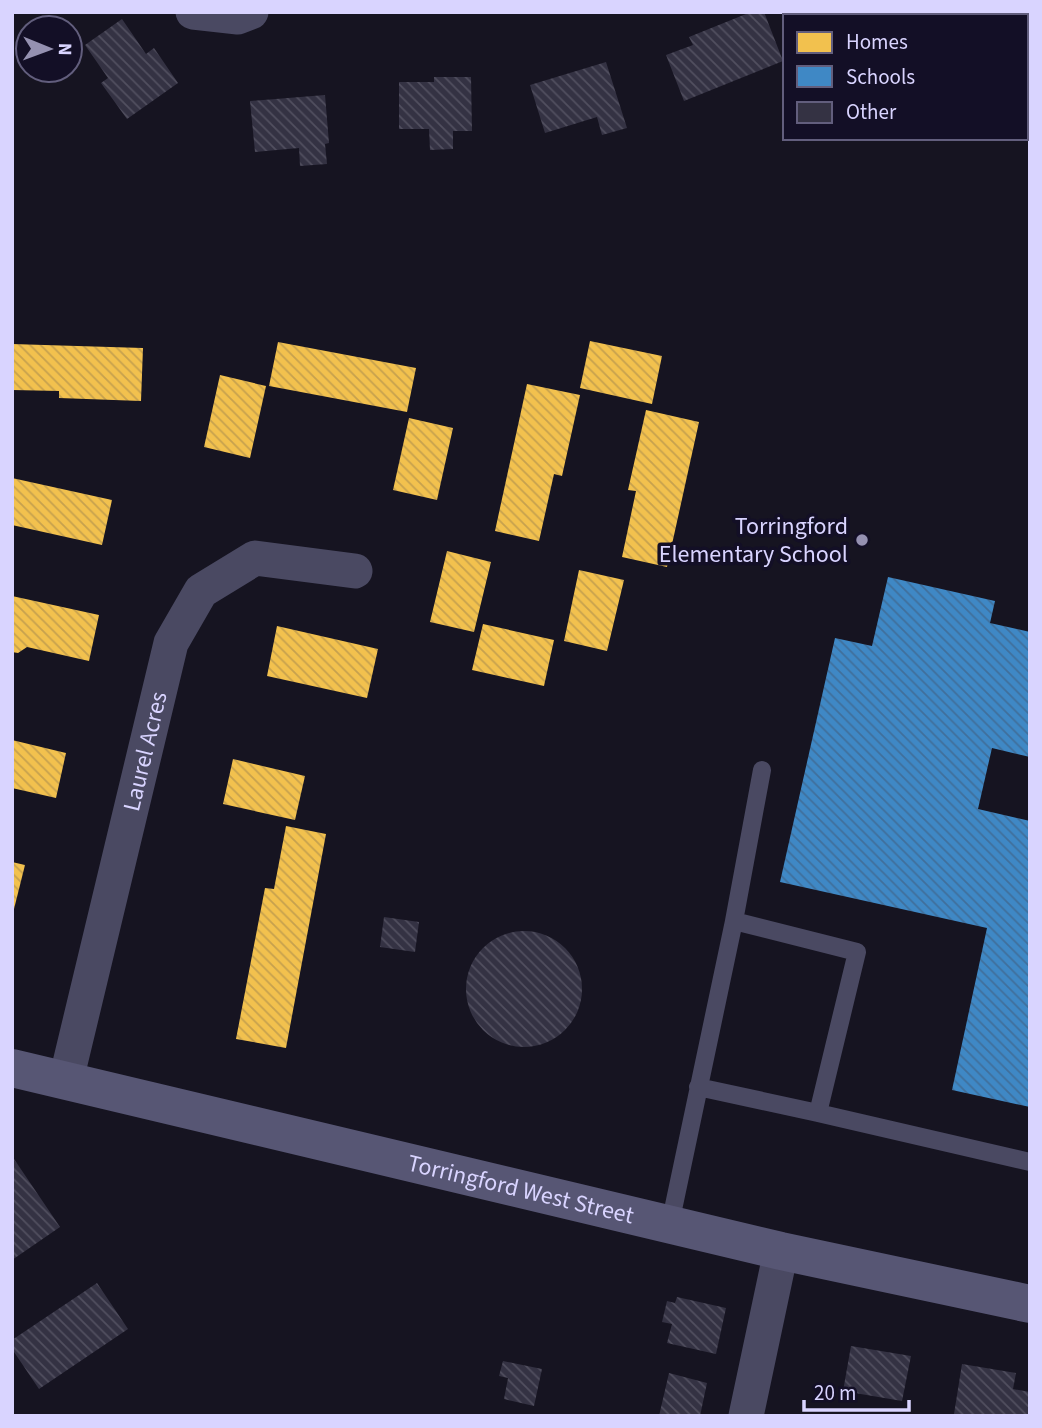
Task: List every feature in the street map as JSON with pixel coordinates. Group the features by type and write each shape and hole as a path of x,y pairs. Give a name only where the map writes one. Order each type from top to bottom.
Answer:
{"main road":[{"name":"Torringford West Street","path":"12,1068 781,1251 1030,1304"}],"street":[{"path":"193,12 238,17 251,12"},
{"name":"Laurel Acres","path":"66,1080 171,643 201,591 255,558 355,571"},
{"path":"746,1416 781,1251"}],"lane":[{"path":"670,1224 734,921 762,770"},
{"path":"734,921 857,952 818,1114"},
{"path":"698,1087 1030,1162"}],"building: Homes":[{"path":"590,341 662,356 652,404 580,388"},
{"path":"278,342 416,368 407,412 269,386"},
{"path":"12,344 143,348 141,401 59,398 59,391 12,390"},
{"path":"220,375 266,386 250,458 204,447"},
{"path":"527,384 580,395 562,476 554,474 539,541 495,531"},
{"path":"646,410 699,422 667,567 622,557 636,491 628,490"},
{"path":"409,418 453,428 437,500 393,490"},
{"path":"12,478 112,500 102,545 12,525"},
{"path":"447,551 491,562 474,632 430,622"},
{"path":"579,570 624,580 607,651 564,641"},
{"path":"12,596 99,615 89,661 27,647 18,653 12,652"},
{"path":"483,624 554,640 544,686 472,670"},
{"path":"277,626 378,649 367,698 267,676"},
{"path":"12,740 66,753 56,798 12,788"},
{"path":"233,759 305,776 295,820 223,804"},
{"path":"286,826 326,834 286,1048 236,1039 265,888 274,889"},
{"path":"12,862 25,865 13,913 12,913"}],"building: Schools":[{"path":"888,577 995,601 990,623 1030,632 1030,757 992,748 978,809 1030,821 1030,1107 952,1090 987,928 780,882 835,638 872,646"}],"building: Other":[{"path":"751,12 764,12 783,61 684,101 666,55 693,45 689,37"},
{"path":"816,12 848,14 816,14"},
{"path":"122,19 146,54 154,48 178,83 127,119 101,83 108,78 85,45"},
{"path":"606,62 627,128 602,135 597,117 545,133 530,85"},
{"path":"434,77 471,77 472,131 453,131 453,149 430,150 429,129 399,129 399,82 434,82"},
{"path":"325,95 329,143 325,144 327,164 300,166 299,148 255,152 250,101"},
{"path":"384,917 419,922 415,952 380,947"},
{"path":"524,931 546,935 565,948 578,967 582,989 578,1011 565,1030 546,1043 524,1047 502,1043 483,1030 470,1011 466,989 470,967 483,948 502,935"},
{"path":"12,1156 60,1227 12,1260"},
{"path":"97,1283 128,1329 39,1389 12,1349 12,1340"},
{"path":"677,1297 726,1308 716,1354 667,1343 672,1324 662,1322 667,1301 675,1303"},
{"path":"851,1346 911,1356 902,1401 843,1391"},
{"path":"503,1361 542,1369 534,1406 504,1399 508,1378 499,1376"},
{"path":"962,1364 1016,1373 1013,1389 1030,1392 1030,1416 954,1414"},
{"path":"669,1373 707,1383 700,1416 659,1416"}],"place":[{"name":"Torringford Elementary School","path":"862,540"}]}
